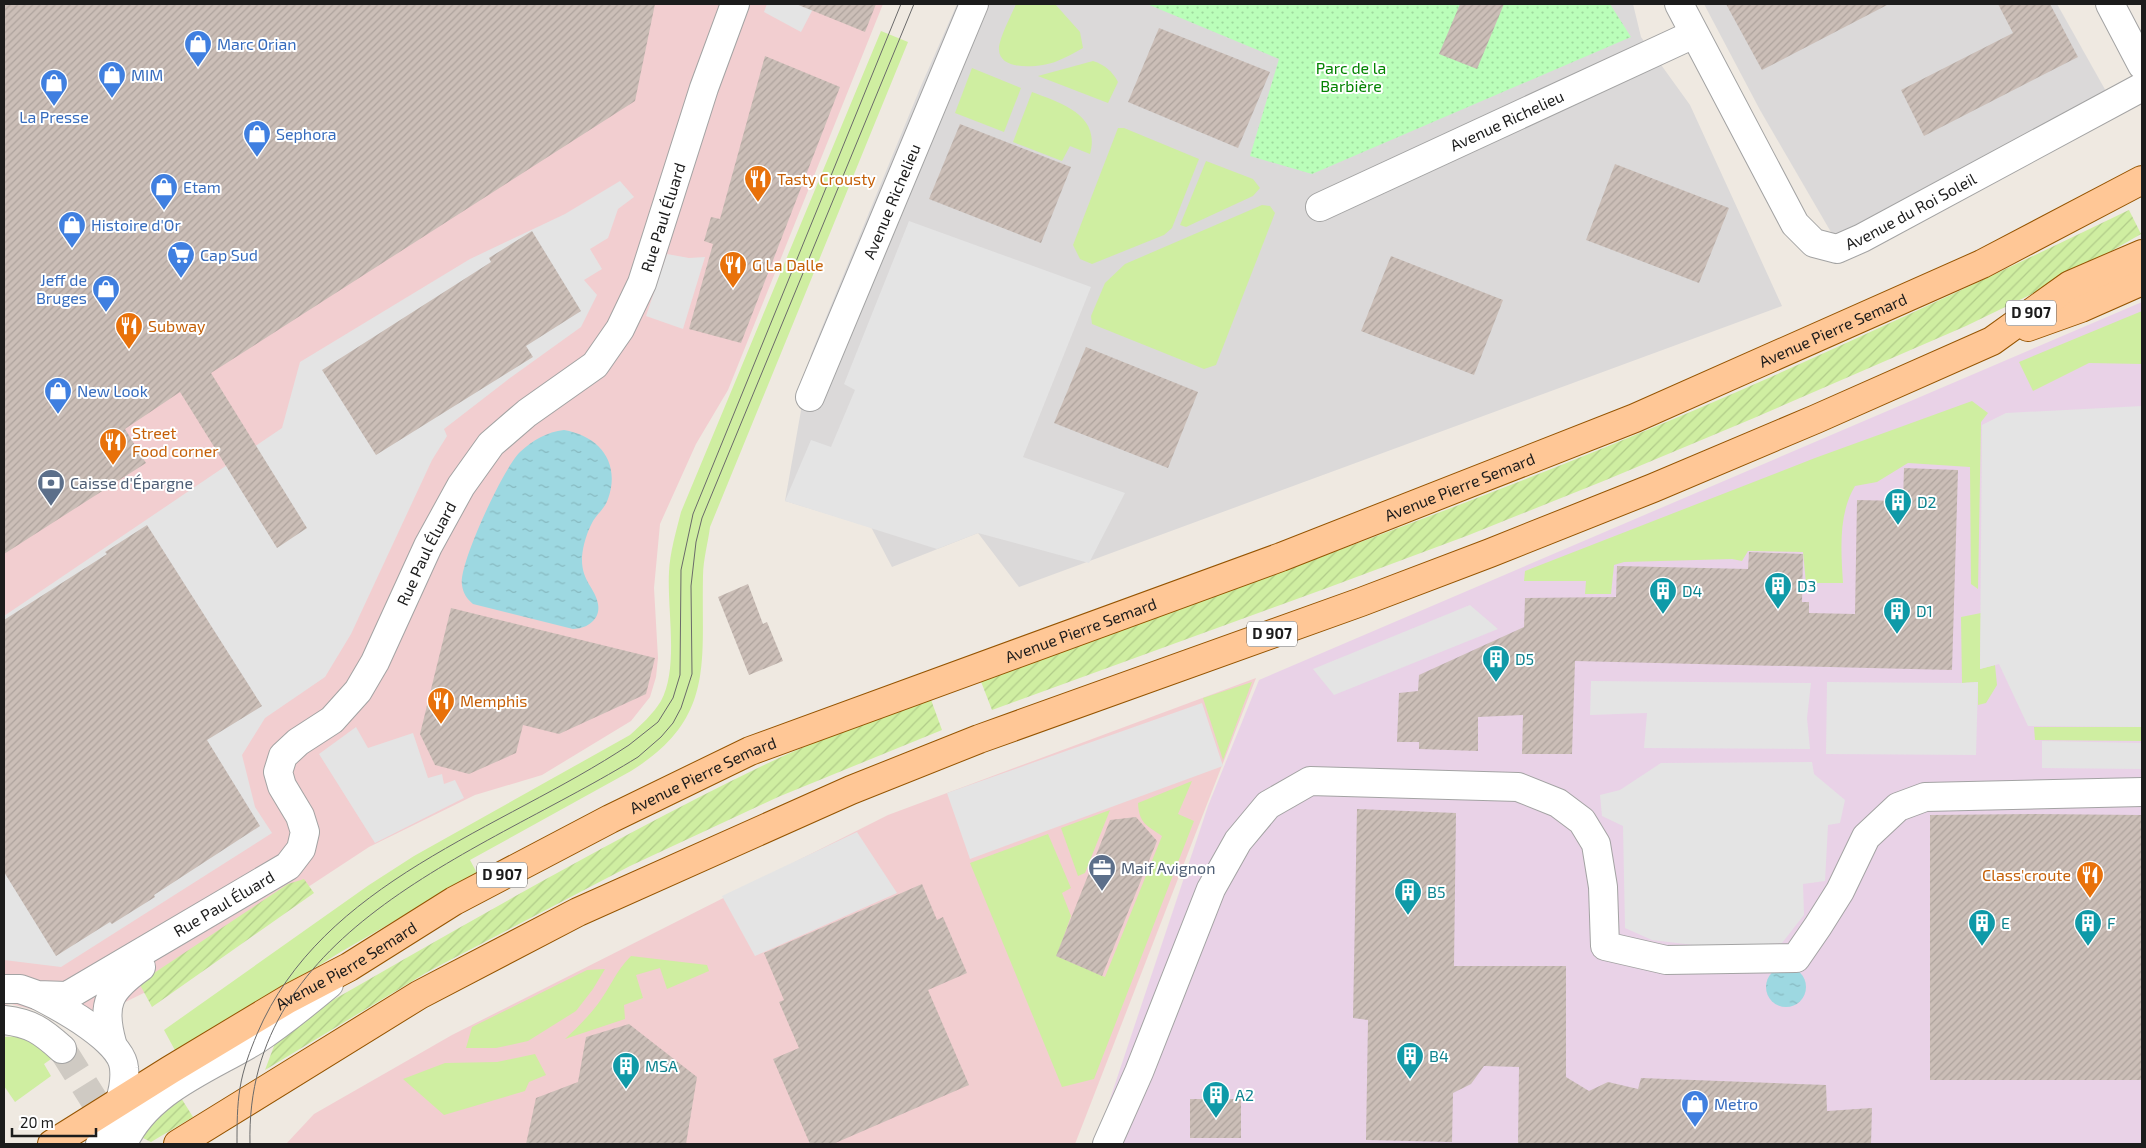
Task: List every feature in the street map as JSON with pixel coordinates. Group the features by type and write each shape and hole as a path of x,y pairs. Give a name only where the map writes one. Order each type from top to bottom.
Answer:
{"main road":[{"name":"Avenue Pierre Semard","path":"52,1144 288,999 349,967 454,901 602,823 750,751 1281,557 1635,418 1982,264 2142,180"},
{"path":"2070,286 2142,242"},
{"name":"D 907","path":"178,1144 419,995 578,912 851,790 979,739 1260,639 1490,553 1816,419 1992,341 2070,286 2142,254"},
{"path":"1992,341 2081,308 2142,281"}],"street":[{"name":"Rue Paul Éluard","path":"100,1144 120,1101 124,1067 112,1043 106,1022 108,1003 117,985 167,948 181,930 288,866 301,849 305,832 300,816 282,786 278,772 283,756 298,742 332,720 358,691 375,662 428,546 461,486 491,444 527,413 595,365 620,328 642,283 707,81 735,4"},
{"name":"Avenue Richelieu","path":"810,397 974,4"},
{"name":"Avenue du Roi Soleil","path":"1679,4 1795,224 1814,243 1837,249 1862,238 2142,87"},
{"path":"2110,4 2142,65"},
{"name":"Avenue Richelieu","path":"1320,207 1694,34"},
{"path":"1107,1144 1138,1072 1211,889 1238,841 1268,805 1310,781 1518,787 1558,804 1582,822 1596,844 1603,887 1605,946 1666,960 1796,958 1840,891 1866,838 1898,807 1925,797 2142,792"},
{"path":"37,996 67,996 181,930"},
{"path":"123,1144 127,1135 144,1113 162,1094 272,1029 349,967"},
{"path":"4,989 20,990 62,1008 112,1043"},
{"path":"4,1020 21,1022 42,1030 62,1049"}],"shaded area":[{"path":"4,4 883,4 728,390 696,444 660,524 654,588 658,658 656,677 650,697 631,721 542,775 475,795 369,847 154,988 72,1028 49,1014 11,1004 4,1005"},
{"path":"767,4 825,4 825,10 813,9 801,32 764,12"},
{"path":"957,4 1633,4 1641,37 1690,105 1782,306 1019,587 978,533 892,567 871,527 785,501 811,354 921,86"},
{"path":"1704,4 2057,4 2107,93 1835,239 1760,110"},
{"path":"620,181 634,197 618,209 608,238 590,249 602,269 584,280 597,295 581,327 444,429 447,436 432,460 351,634 325,677 265,718 242,755 255,807 272,833 61,967 4,960 4,616 282,428 300,362 470,259 565,214"},
{"path":"909,221 1091,287 1023,457 1125,493 1089,563 978,533 937,549 785,501 811,440 831,447 855,390 844,384"},
{"path":"667,254 689,258 705,257 683,329 646,316"},
{"path":"2142,302 2142,1144 1095,1144 1208,806 1259,680"},
{"path":"2142,406 2142,727 2028,726 1999,664 1980,669 1982,425 2006,413"},
{"path":"1470,605 1498,629 1334,695 1313,669"},
{"path":"1256,678 1075,1144 286,1144 314,1114 452,1035 888,815"},
{"path":"1591,681 1811,683 1807,718 1810,749 1644,748 1647,713 1590,715"},
{"path":"1827,682 1978,682 1976,755 1826,754"},
{"path":"1202,703 1223,766 970,859 947,793"},
{"path":"356,727 368,748 413,733 428,778 442,774 444,784 455,780 464,798 375,843 319,754"},
{"path":"2042,741 2142,743 2142,769 2042,768"},
{"path":"1812,762 1814,774 1845,800 1840,823 1828,825 1825,881 1803,884 1804,915 1782,943 1718,948 1652,940 1625,928 1623,826 1602,816 1600,795 1620,790 1661,763"},
{"path":"857,832 897,893 755,956 722,896"}],"green space":[{"path":"1016,4 1055,4 1080,32 1083,48 1055,62 1040,65 1022,66 1006,62 1001,57 999,46"},
{"name":"Parc de la Barbière","path":"1147,4 1610,4 1631,37 1312,174 1250,156 1279,59"},
{"path":"881,31 908,42 710,527 703,570 702,662 698,686 691,709 678,730 658,751 631,771 470,860 477,873 339,953 177,1054 164,1030 369,885 414,856 630,735 658,706 670,672 669,572 681,512"},
{"path":"1093,61 1108,69 1118,82 1108,103 1038,76"},
{"path":"972,68 1021,88 1004,132 955,113"},
{"path":"1032,92 1066,106 1084,120 1090,129 1092,140 1090,154 1070,146 1062,161 1013,142"},
{"path":"1118,128 1124,128 1199,159 1172,228 1164,235 1092,264 1080,259 1073,245"},
{"path":"1206,161 1253,179 1260,188 1253,196 1186,227 1180,225"},
{"path":"1262,205 1270,206 1275,213 1216,365 1204,369 1092,324 1091,316 1105,283 1125,264"},
{"path":"2129,210 2141,234 2061,280 1966,326 1754,418 1469,535 992,710 980,679 1373,538 1606,447 1869,333"},
{"path":"2142,311 2142,364 2089,363 2033,391 2019,362"},
{"path":"1972,401 1988,413 1981,422 1978,589 1971,584 1970,467 1908,463 1877,482 1855,486 1843,521 1841,546 1843,583 1806,583 1803,552 1748,551 1742,561 1732,559 1624,562 1614,565 1611,594 1585,594 1586,581 1524,581 1525,571 1815,458"},
{"path":"1981,613 1980,669 1995,665 1997,685 1986,703 1978,705 1978,682 1962,683 1961,617"},
{"path":"1252,682 1223,760 1203,698"},
{"path":"930,697 942,730 778,797 630,866 429,971 265,1070 280,1030 519,894 639,828 782,756"},
{"path":"2034,727 2142,727 2142,741 2035,740"},
{"path":"1192,781 1178,814 1194,821 1094,1079 1062,1087 970,863 1048,834 1071,888 1062,893 1071,916 1057,956 1105,977 1162,836 1144,823 1140,815 1138,803"},
{"path":"1110,810 1085,873 1078,876 1061,828"},
{"path":"304,879 314,893 152,1007 139,983 288,884"},
{"path":"631,956 707,965 709,971 667,989 660,968 636,975 643,998 624,1005 625,1019 565,1039 594,1009 618,972"},
{"path":"605,969 576,1011 528,1041 496,1048 466,1048 472,1027 587,970"},
{"path":"20,1036 39,1044 54,1057 44,1064 51,1076 15,1102 4,1086 4,1037"},
{"path":"535,1054 546,1075 529,1082 525,1091 444,1115 403,1079 445,1063 497,1062"},
{"path":"178,1093 193,1117 151,1142 143,1138 143,1133"}],"water":[{"path":"564,430 587,438 597,445 609,462 612,473 608,499 591,525 584,543 582,557 586,578 598,604 597,615 592,622 578,629 473,604 463,591 462,585 467,558 474,538 494,495 513,461 520,452 535,440"},
{"path":"1782,967 1790,967 1797,970 1803,976 1806,987 1803,998 1797,1004 1790,1007 1782,1007 1775,1004 1769,998 1766,991 1766,983 1769,976 1775,970"}],"building":[{"name":"Cap Sud","path":"4,4 655,4 635,101 211,373 307,528 277,548 180,392 125,429 146,463 4,554"},
{"path":"796,4 876,4 865,32"},
{"path":"1460,4 1504,4 1477,69 1439,54"},
{"path":"1726,4 1889,4 1762,70"},
{"path":"1998,4 2050,4 2078,57 1924,136 1901,90 2013,33"},
{"path":"1159,28 1270,72 1238,148 1128,102"},
{"path":"765,56 840,87 741,343 689,329 713,244 704,241 711,217 720,219"},
{"path":"960,124 1071,167 1041,243 929,199"},
{"path":"1615,164 1729,208 1699,283 1586,240"},
{"path":"532,231 581,311 526,346 533,357 376,455 322,370 491,262 489,258"},
{"path":"1391,256 1503,300 1474,375 1361,331"},
{"path":"1086,347 1198,392 1168,468 1054,423"},
{"path":"1904,468 1958,470 1952,670 1575,661 1572,754 1522,754 1523,715 1478,717 1478,751 1419,749 1419,742 1397,742 1399,693 1418,691 1419,675 1524,627 1525,598 1616,597 1617,566 1748,569 1749,552 1803,554 1802,602 1809,602 1809,613 1855,614 1857,500 1903,501"},
{"path":"147,525 262,706 207,740 260,826 154,895 155,897 112,924 110,922 56,956 4,872 4,620 107,554 105,552"},
{"path":"748,584 763,624 767,622 783,661 749,675 718,597"},
{"path":"451,608 655,658 646,694 559,734 523,725 516,753 469,774 435,765 420,734"},
{"path":"1357,809 1456,813 1454,966 1566,966 1566,1077 1589,1091 1608,1082 1638,1089 1641,1078 1826,1085 1827,1111 1872,1108 1871,1144 1518,1144 1519,1067 1484,1066 1471,1084 1453,1093 1452,1142 1366,1140 1368,1020 1353,1018"},
{"path":"1930,815 2142,815 2142,1080 1930,1080"},
{"path":"1136,817 1157,841 1102,976 1056,956 1110,820"},
{"path":"922,884 937,920 943,917 967,973 928,990 969,1085 833,1144 810,1144 773,1059 799,1048 779,1002 784,1000 764,953"},
{"name":"MSA","path":"629,1024 697,1077 686,1144 526,1144 536,1098 578,1082 586,1037"},
{"name":"A2","path":"1190,1099 1241,1099 1241,1138 1190,1138"}],"tunnel":[{"path":"62,1049 114,1132"}],"tram line":[{"path":"237,1144 240,1088 249,1054 257,1034 286,981 325,936 370,898 419,864 472,833 579,776 629,745 658,722 673,698 680,675 681,570 693,514 901,4"},
{"path":"250,1144 259,1069 287,1005 330,951 384,904 446,864 638,757 661,737 673,723 681,708 692,674 691,586 696,542 702,518 914,4"}],"place":[{"name":"Marc Orian","path":"198,68"},
{"name":"MIM","path":"112,99"},
{"name":"La Presse","path":"54,107"},
{"name":"Sephora","path":"257,158"},
{"name":"Tasty Crousty","path":"758,203"},
{"name":"Etam","path":"164,211"},
{"name":"Histoire d'Or","path":"72,249"},
{"name":"Cap Sud","path":"181,279"},
{"name":"G La Dalle","path":"733,289"},
{"name":"Jeff de Bruges","path":"106,313"},
{"name":"Subway","path":"129,350"},
{"name":"New Look","path":"58,415"},
{"name":"Street Food corner","path":"113,466"},
{"name":"Caisse d'Épargne","path":"51,507"},
{"name":"D2","path":"1898,526"},
{"name":"D3","path":"1778,610"},
{"name":"D4","path":"1663,615"},
{"name":"D1","path":"1897,635"},
{"name":"D5","path":"1496,683"},
{"name":"Memphis","path":"441,725"},
{"name":"Maif Avignon","path":"1102,892"},
{"name":"Class'croute","path":"2090,899"},
{"name":"B5","path":"1408,916"},
{"name":"E","path":"1982,947"},
{"name":"F","path":"2088,947"},
{"name":"B4","path":"1410,1080"},
{"name":"MSA","path":"626,1090"},
{"name":"A2","path":"1216,1119"},
{"name":"Metro","path":"1695,1128"}]}
